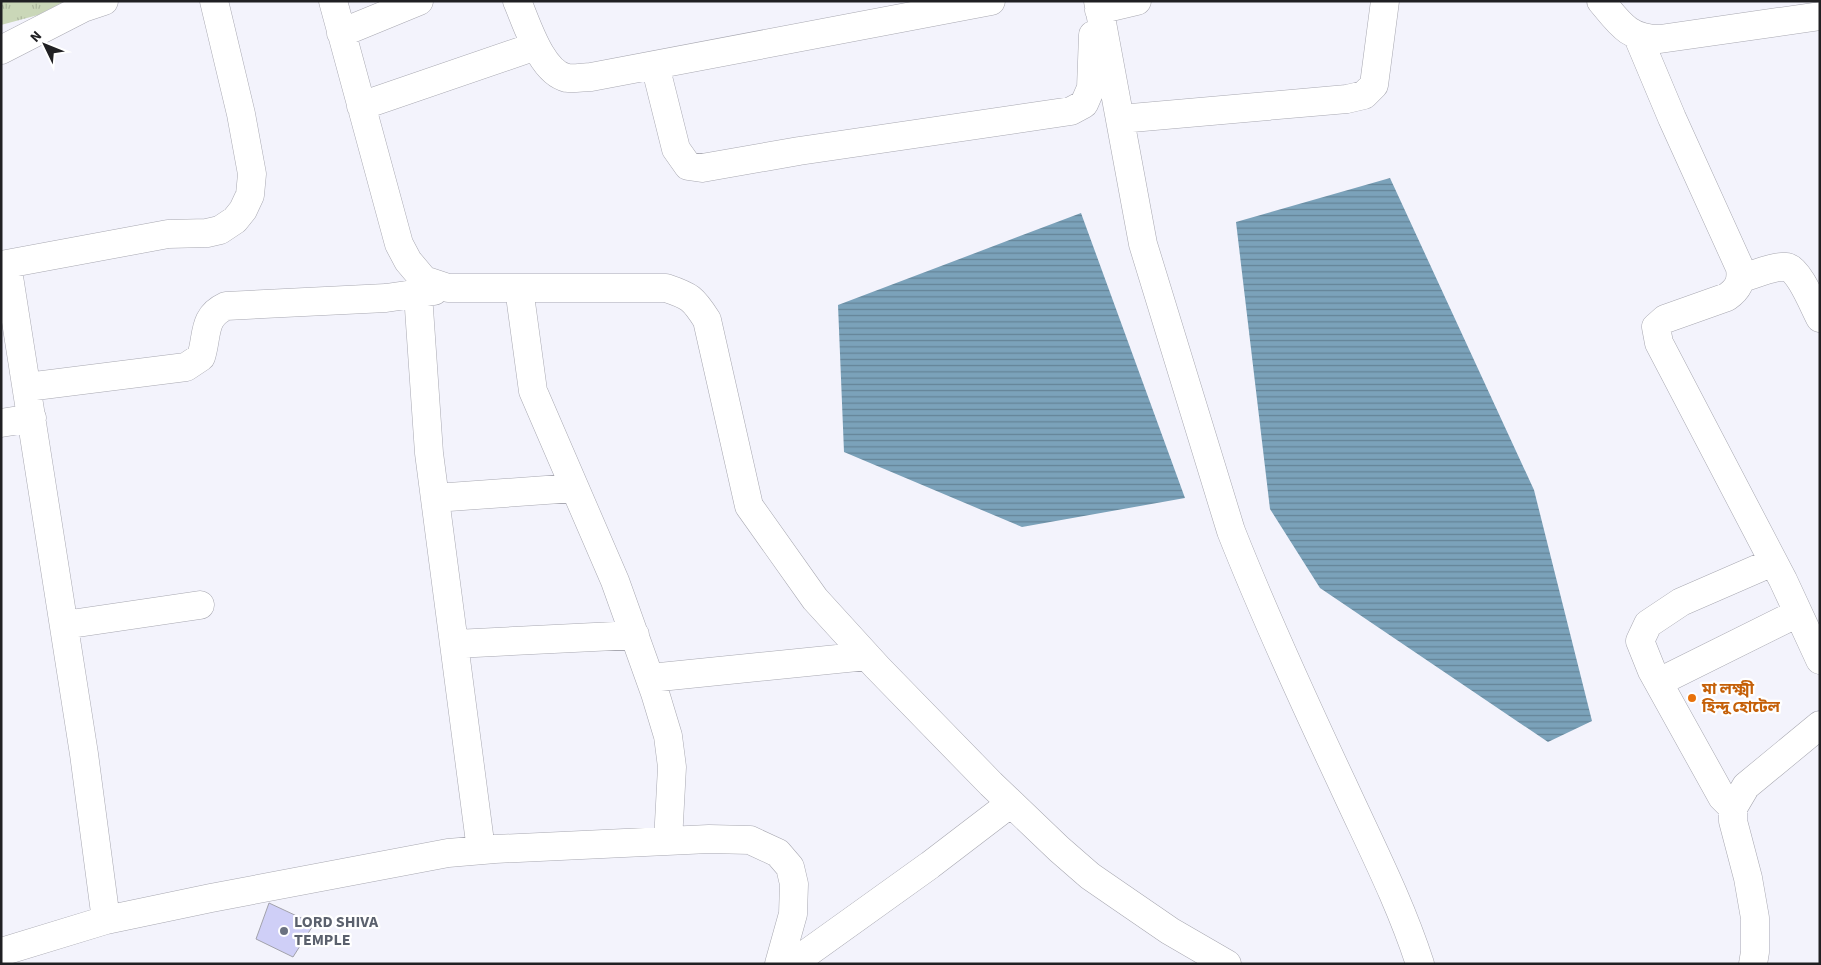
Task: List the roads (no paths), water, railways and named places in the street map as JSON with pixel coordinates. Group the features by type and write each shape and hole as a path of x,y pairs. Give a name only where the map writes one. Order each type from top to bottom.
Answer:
{"street":[{"path":"1,50 83,8 104,1"},
{"path":"106,920 84,754 27,387 9,331 4,265 168,234 207,233 220,230 236,220 250,195 252,174 241,114 214,1"},
{"path":"332,1 399,244 408,261 424,280 448,288"},
{"path":"341,33 419,1"},
{"path":"517,1 536,46 551,70 567,78 591,77 991,1"},
{"path":"1097,4 1137,1"},
{"path":"1120,119 1347,99 1364,95 1374,84 1378,69 1385,1"},
{"path":"1601,1 1628,31 1638,37 1660,39 1820,16"},
{"path":"655,64 676,149 688,166 702,168 799,151 1070,111 1084,104 1091,88 1097,4"},
{"path":"1097,4 1143,244 1231,531 1314,722 1395,896 1420,964"},
{"path":"1638,37 1672,118 1740,268 1742,278 1735,291 1727,297 1664,319 1656,327 1656,334 1659,344 1773,562 1820,660"},
{"path":"361,106 536,46"},
{"path":"1742,278 1788,267 1795,272 1801,281 1820,318"},
{"path":"27,387 186,368 201,357 209,319 217,310 226,306 386,298 448,288 666,288 687,295 700,308 707,320 749,506 814,599 867,656 1012,803 1090,876 1170,931 1227,964"},
{"path":"520,288 533,391 615,581 650,678 668,736 672,767 668,841"},
{"path":"418,294 427,434 481,850"},
{"path":"1,423 32,418"},
{"path":"435,498 574,488"},
{"path":"1733,808 1722,797 1644,654 1640,641 1648,624 1681,602 1773,562"},
{"path":"64,625 200,605"},
{"path":"1659,682 1798,613"},
{"path":"455,644 635,635"},
{"path":"650,678 867,656"},
{"path":"1753,964 1756,946 1756,918 1748,878 1733,822 1733,808 1746,786 1820,725"},
{"path":"792,964 930,865 1012,803"},
{"path":"1,953 106,920 448,853 709,839 750,840 778,853 790,866 794,884 793,914 779,964"},
{"path":"1,953 20,964"}],"water":[{"path":"1390,178 1534,490 1592,721 1548,742 1320,588 1270,509 1236,222"},
{"path":"1081,213 1185,498 1022,527 844,452 838,305"}],"place":[{"name":"মা লক্ষ্মী হিন্দু হোটেল","path":"1692,698"},
{"name":"LORD SHIVA TEMPLE","path":"284,931"}]}
